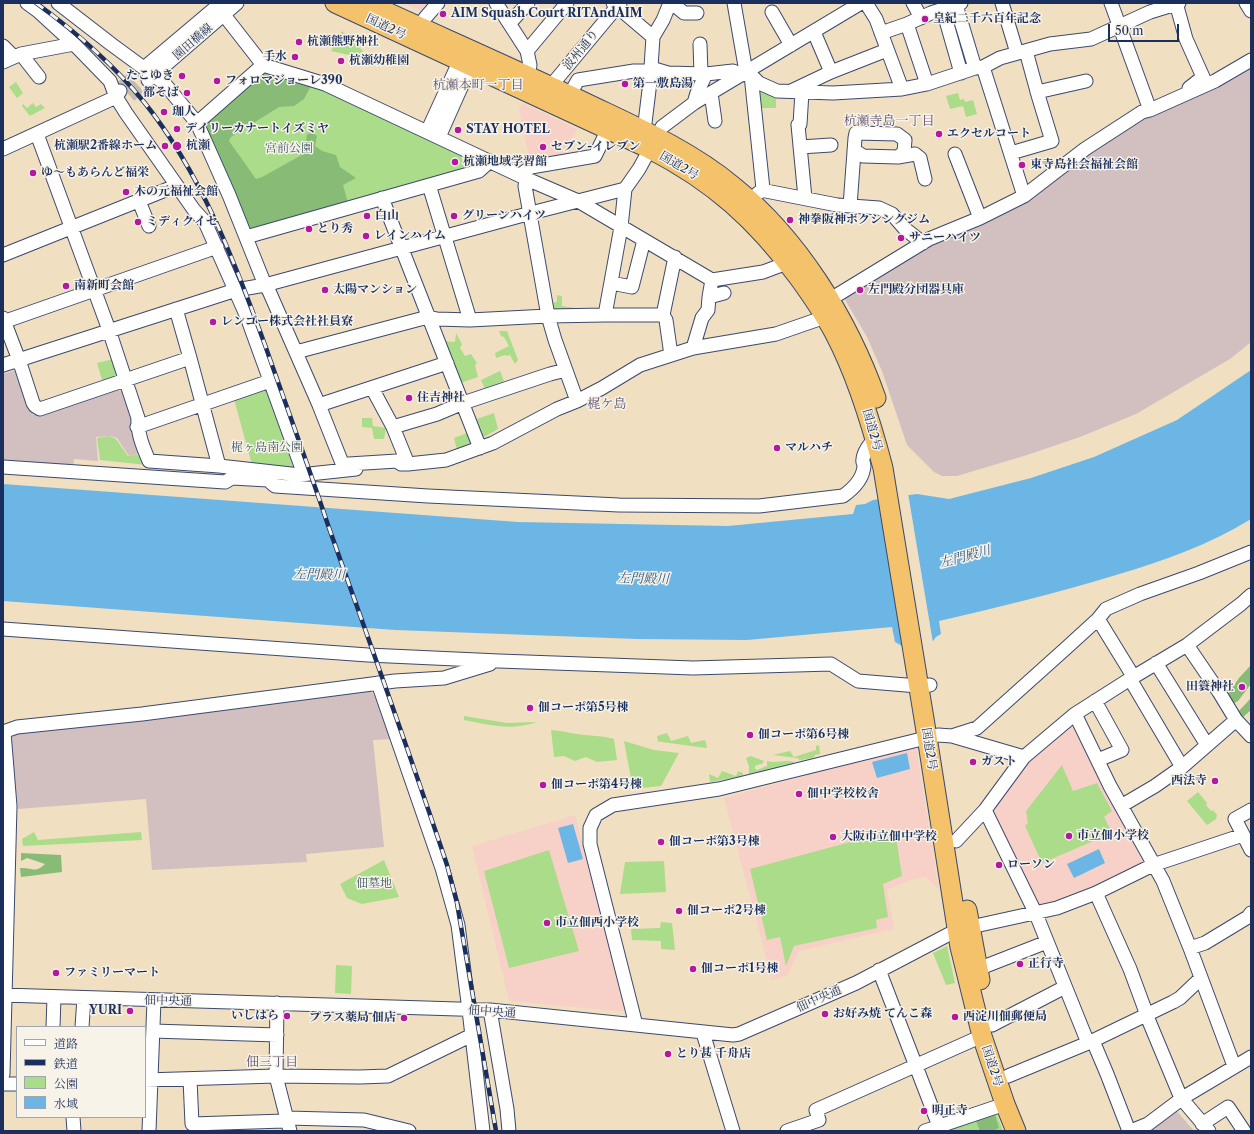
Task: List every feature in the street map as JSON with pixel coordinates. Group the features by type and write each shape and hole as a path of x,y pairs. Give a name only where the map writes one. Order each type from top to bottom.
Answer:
{"highway":[{"name":"国道2号","path":"335,3 466,63 547,93 651,140 695,158 734,187 756,195 773,224 795,251 827,308 835,335 857,384 875,438 888,467"},
{"name":"国道2号","path":"367,3 528,76 547,93 608,129 651,140 669,159 700,178 726,198 759,229 827,308 843,322 869,379 885,427 888,467 924,686 939,736 956,842 965,971 987,1031 1008,1076 1028,1131"},
{"name":"国道2号","path":"939,736 963,929 978,969 987,1031 1005,1104 1016,1131"}],"street":[{"path":"3,467 226,482 232,478 307,482 303,475 236,290 205,222 194,210 178,187 123,94 74,44 38,11 27,3"},
{"path":"58,3 149,75 164,82 196,123 229,195 265,285 319,405 342,463 348,464 397,461 405,464"},
{"name":"園田橋線","path":"149,75 223,9 237,3"},
{"path":"419,27 438,3"},
{"path":"496,3 527,51 530,65 528,76"},
{"path":"510,23 528,3"},
{"path":"527,51 567,3"},
{"path":"651,140 651,70 653,37 671,3 684,13 698,13"},
{"path":"734,3 747,73 756,195 766,191 837,205 879,208 892,214 906,229 923,243"},
{"path":"605,315 621,226 625,189 639,169 651,140 662,127 694,104 814,32 845,7 861,3"},
{"path":"866,3 876,19 902,89"},
{"path":"913,3 920,18"},
{"path":"1002,3 1038,92 1052,141 1011,153"},
{"path":"1111,3 1150,110"},
{"path":"574,87 578,80 634,71 651,70 668,73 703,74 733,71 747,73 759,83 771,88 796,92 833,93 902,89 927,84 979,68 1000,58 1050,44 1091,39 1150,12 1177,3 1186,39 1202,76 1215,81"},
{"path":"1246,3 1251,11"},
{"path":"616,4 653,37"},
{"name":"波州通り","path":"547,93 616,4"},
{"path":"881,33 959,4 979,68 1011,153 1024,196"},
{"path":"223,9 263,65 325,84 578,201 712,280 763,272 787,263"},
{"path":"942,10 962,73"},
{"path":"772,12 791,45"},
{"path":"907,24 927,84"},
{"path":"814,32 831,72"},
{"path":"12,57 74,44"},
{"path":"694,104 703,74 700,44"},
{"path":"3,46 12,57 39,77"},
{"path":"796,92 831,72 887,50"},
{"path":"37,134 109,330 138,418 137,427 142,445 149,461 219,466 303,475 446,460 493,443 557,409 577,401 602,388 640,365 693,348 776,334 827,308 923,243 980,218 1024,196 1085,149 1142,112 1150,110 1215,81 1251,60"},
{"path":"433,134 466,63"},
{"path":"196,123 263,65"},
{"path":"1181,96 1202,76"},
{"path":"1038,92 1086,81"},
{"path":"796,92 800,124 798,125 805,198"},
{"path":"711,93 715,121"},
{"path":"3,149 123,94"},
{"path":"577,401 548,316 524,177 531,167 595,156 608,129"},
{"path":"850,206 856,133 897,134 904,140 904,152 898,157"},
{"path":"800,147 831,145"},
{"path":"854,150 863,156 898,157 915,154 920,158 925,179"},
{"path":"955,154 957,173 980,218"},
{"path":"246,237 479,171 490,161"},
{"path":"429,185 470,320"},
{"path":"3,255 178,187"},
{"path":"3,364 236,290 265,285 530,212 625,189"},
{"path":"382,198 480,448"},
{"path":"139,201 149,226"},
{"path":"611,283 632,286 644,240"},
{"path":"190,358 40,409 33,403 4,321 95,291 217,247"},
{"path":"671,355 666,320 663,316 675,257"},
{"path":"693,348 702,318 708,310 708,297 712,280"},
{"path":"708,297 724,293"},
{"path":"176,309 219,466"},
{"path":"296,352 428,317 437,320 470,320 548,316 663,316"},
{"path":"319,405 447,363"},
{"path":"393,427 437,414 463,403 566,370"},
{"path":"137,427 270,381"},
{"path":"372,388 393,427 405,464"},
{"path":"268,480 275,486 428,496 619,505 760,506 843,496 852,490 859,481 864,466 863,460 868,446 875,438"},
{"path":"636,1026 590,844 590,828 596,815 613,805 720,789 977,728 1098,619 1106,609 1140,594 1199,573 1251,552"},
{"path":"956,842 985,810 1024,756 1076,714 1131,678 1187,645 1251,595"},
{"path":"1098,619 1182,767"},
{"path":"3,629 360,654 499,661 693,668 831,664 858,681 924,686"},
{"path":"1187,645 1236,720 1251,736"},
{"path":"3,1074 7,806 3,732 17,726 142,714 378,683 444,678 499,661"},
{"path":"1156,663 1207,746"},
{"path":"378,683 442,868 458,925 483,1131"},
{"path":"1095,702 1122,750 1098,760"},
{"path":"1076,714 1121,806 1163,881 1190,948 1234,1066"},
{"path":"1121,806 1155,786 1182,767 1236,720"},
{"path":"939,736 1024,756"},
{"path":"985,810 1036,914 1065,987 1107,1074 1130,1131 1148,1124 1181,1098 1251,1057"},
{"path":"1251,810 1235,819 1251,850"},
{"name":"佃中央通","path":"4,995 490,1010 703,1033 739,1034 856,983 879,970 963,929 1036,914 1057,908 1096,893 1153,865 1243,835"},
{"path":"1096,893 1130,969 1146,1014 1181,1098 1206,1127 1228,1107 1244,1131"},
{"path":"1190,948 1205,943 1248,917 1251,913"},
{"path":"978,969 1047,942"},
{"path":"879,970 939,1126"},
{"path":"1008,1076 1091,1042 1180,998 1201,978"},
{"path":"787,1131 819,1120 816,1110 915,1066 987,1031 1065,987"},
{"path":"53,1026 54,997"},
{"path":"82,1026 84,998"},
{"path":"149,1131 148,1080 153,1031 154,1000"},
{"path":"277,1003 276,1076 290,1131"},
{"path":"490,1010 507,1109 509,1131"},
{"path":"153,1031 277,1035"},
{"path":"703,1033 733,1131"},
{"path":"148,1080 276,1076 388,1076 472,1035"},
{"path":"190,1079 192,1124 284,1121 287,1118 364,1120 409,1131"},
{"path":"3,1084 16,1084"},
{"path":"925,1131 1005,1104"},
{"path":"73,1118 74,1131"}],"shaded area":[{"path":"403,3 433,3 424,12"},
{"path":"1251,64 1251,342 1230,359 1136,414 1080,437 957,476 942,476 934,472 907,445 882,371 867,337 844,298 932,244 1025,202 1128,125"},
{"path":"522,103 577,129 564,157 530,162 519,109"},
{"path":"16,370 33,415 114,389 124,392 143,453 129,456 117,438 109,436 96,437 98,461 74,459 73,467 3,462 3,374"},
{"path":"367,686 374,695 391,739 373,740 384,847 306,854 307,862 152,870 146,799 18,809 10,739 18,731"},
{"name":"市立佃小学校","path":"1073,719 1149,860 1146,865 1040,910 991,811 1023,763"},
{"name":"大阪市立佃中学校","path":"916,746 939,890 926,877 911,880 887,890 894,929 799,951 788,975 772,980 724,798"},
{"name":"市立佃西小学校","path":"575,815 627,1012 509,1001 472,846"},
{"path":"1176,1110 1194,1131 1145,1131"}],"green space":[{"path":"342,31 363,51 358,57 331,51"},
{"path":"272,71 312,84 304,99 294,106 279,107 231,137 229,141 256,179 300,156 306,144 307,134 313,133 317,136 315,146 322,151 336,155 340,167 356,178 343,185 348,203 252,231 247,228 204,128 207,121 261,72"},
{"name":"宮前公園","path":"261,72 326,89 478,159 474,168 252,231 207,121"},
{"path":"16,82 23,93 17,98 9,87"},
{"path":"760,89 776,95 776,108 757,108 755,92"},
{"path":"958,93 960,100 964,99 965,102 973,100 977,114 966,117 963,106 950,109 946,96"},
{"path":"33,103 36,107 41,104 45,108 30,116 22,106 23,104 27,108"},
{"path":"557,295 562,296 562,306 575,308 576,313 552,311 549,303 557,302"},
{"path":"499,331 507,331 518,360 515,364 510,355 496,358 495,353 509,346"},
{"path":"456,333 462,344 460,348 465,356 471,354 477,363 475,365 478,377 460,383 443,341 455,342"},
{"path":"113,359 118,375 103,383 97,363"},
{"path":"500,371 504,381 494,385 493,388 485,389 481,380"},
{"name":"梶ヶ島南公園","path":"263,390 268,392 293,466 291,469 252,465 234,399"},
{"path":"470,408 477,419 494,413 498,429 484,437 474,423"},
{"path":"362,418 372,418 373,426 386,428 384,439 374,439 372,428 362,427"},
{"path":"470,432 473,439 470,444 457,450 454,438"},
{"path":"109,436 116,439 128,456 143,454 147,465 100,460 97,438"},
{"path":"1251,665 1251,684 1238,701 1231,705 1226,697 1239,678"},
{"path":"1251,698 1251,710 1241,719 1236,714"},
{"path":"464,716 507,723 537,722 509,727 464,720"},
{"path":"551,730 614,739 617,760 597,762 586,757 575,761 564,756 554,757"},
{"path":"667,733 671,741 688,736 691,743 705,740 707,747 655,741 658,741 657,736"},
{"path":"624,741 654,750 679,753 661,786 633,789"},
{"path":"819,745 820,754 815,755 813,758 800,760 797,758 773,755 790,751 794,757 816,750 816,746"},
{"path":"751,756 764,761 762,764 755,766 755,769 757,770 767,766 767,761 791,761 794,762 794,764 749,775 749,766 746,758"},
{"path":"1062,765 1073,791 1097,783 1112,811 1104,817 1112,833 1042,863 1025,826 1028,823 1026,811"},
{"path":"722,771 736,776 738,771 743,773 743,776 710,782 709,774 718,778"},
{"path":"1198,792 1207,803 1206,805 1217,815 1216,819 1207,825 1187,801"},
{"path":"895,830 902,876 883,884 888,917 876,920 877,928 794,946 786,966 780,937 767,940 750,869"},
{"path":"34,832 38,840 141,832 142,840 23,846 22,839"},
{"path":"549,850 579,951 509,968 484,871"},
{"path":"21,853 61,855 62,872 21,877 20,868 39,869 45,864 27,858 21,861"},
{"name":"佃墓地","path":"384,860 399,897 362,904 347,898 340,884"},
{"path":"664,861 666,892 620,894 625,862"},
{"path":"661,922 672,923 675,950 661,949 661,941 632,940 631,929 660,928"},
{"path":"947,946 955,983 946,985 933,953"},
{"path":"336,965 352,966 351,994 335,993"},
{"path":"996,1112 1003,1131 938,1131"},
{"path":"995,1115 999,1128 992,1131 980,1131 976,1121"}],"water":[{"name":"左門殿川","path":"1251,370 1251,519 1219,537 1185,552 1151,564 1050,594 939,621 941,634 933,641 902,646 895,642 892,627 747,640 637,639 395,630 3,601 3,484 518,522 728,526 853,514 856,505 865,504 873,500 917,494 949,499 1031,478 1094,457 1177,420"},
{"path":"907,753 910,769 877,778 872,762"},
{"path":"573,824 583,859 568,863 558,828"},
{"path":"1099,849 1105,863 1074,878 1067,864"}],"pier":[{"path":"908,493 933,643 903,647 879,497"}],"tunnel":[{"path":"122,87 144,68"},
{"path":"130,96 148,80"}],"railway":[{"path":"36,3 93,49 120,75 144,102 183,158 228,249 265,345 447,865 457,903 496,1131"}],"place":[{"name":"AIM Squash Court RITAndAIM","path":"443,14"},
{"name":"皇紀二千六百年記念","path":"925,19"},
{"name":"杭瀬熊野神社","path":"299,42"},
{"name":"手水","path":"295,57"},
{"name":"杭瀬幼稚園","path":"341,61"},
{"name":"たこゆき","path":"182,76"},
{"name":"フォロマジョーレ390","path":"217,81"},
{"name":"第一敷島湯","path":"625,84"},
{"name":"都そば","path":"187,93"},
{"name":"珈人","path":"164,112"},
{"name":"デイリーカナートイズミヤ","path":"177,129"},
{"name":"STAY HOTEL","path":"458,130"},
{"name":"エクセルコート","path":"939,134"},
{"name":"杭瀬駅2番線ホーム","path":"165,146"},
{"name":"杭瀬","path":"177,146"},
{"name":"セブン-イレブン","path":"543,147"},
{"name":"杭瀬地域学習館","path":"455,162"},
{"name":"東寺島社会福祉会館","path":"1022,165"},
{"name":"ゆ～もあらんど福栄","path":"33,173"},
{"name":"木の元福祉会館","path":"126,192"},
{"name":"白山","path":"367,216"},
{"name":"グリーンハイツ","path":"454,216"},
{"name":"神拳阪神ボクシングジム","path":"790,220"},
{"name":"ミディクイセ","path":"138,222"},
{"name":"とり秀","path":"309,229"},
{"name":"レインハイム","path":"366,236"},
{"name":"サニーハイツ","path":"901,238"},
{"name":"南新町会館","path":"66,286"},
{"name":"太陽マンション","path":"325,290"},
{"name":"左門殿分団器具庫","path":"860,290"},
{"name":"レンゴー株式会社社員寮","path":"213,322"},
{"name":"住吉神社","path":"409,398"},
{"name":"マルハチ","path":"777,448"},
{"name":"田簑神社","path":"1242,687"},
{"name":"佃コーポ第5号棟","path":"530,708"},
{"name":"佃コーポ第6号棟","path":"750,735"},
{"name":"ガスト","path":"973,762"},
{"name":"西法寺","path":"1215,781"},
{"name":"佃コーポ第4号棟","path":"543,785"},
{"name":"佃中学校校舎","path":"799,794"},
{"name":"市立佃小学校","path":"1069,836"},
{"name":"大阪市立佃中学校","path":"833,837"},
{"name":"佃コーポ第3号棟","path":"661,842"},
{"name":"ローソン","path":"999,865"},
{"name":"佃コーポ2号棟","path":"679,911"},
{"name":"市立佃西小学校","path":"547,923"},
{"name":"正行寺","path":"1020,964"},
{"name":"佃コーポ1号棟","path":"693,969"},
{"name":"ファミリーマート","path":"56,973"},
{"name":"YURI","path":"130,1011"},
{"name":"お好み焼 てんこ森","path":"825,1014"},
{"name":"いしはら","path":"287,1016"},
{"name":"西淀川佃郵便局","path":"955,1017"},
{"name":"プラス薬局 佃店","path":"404,1018"},
{"name":"とり甚 千舟店","path":"668,1054"},
{"name":"明正寺","path":"924,1111"}],"district":[{"name":"杭瀬本町一丁目","path":"478,85"},
{"name":"杭瀬寺島一丁目","path":"889,121"},
{"name":"梶ケ島","path":"607,404"},
{"name":"佃三丁目","path":"272,1062"}]}
